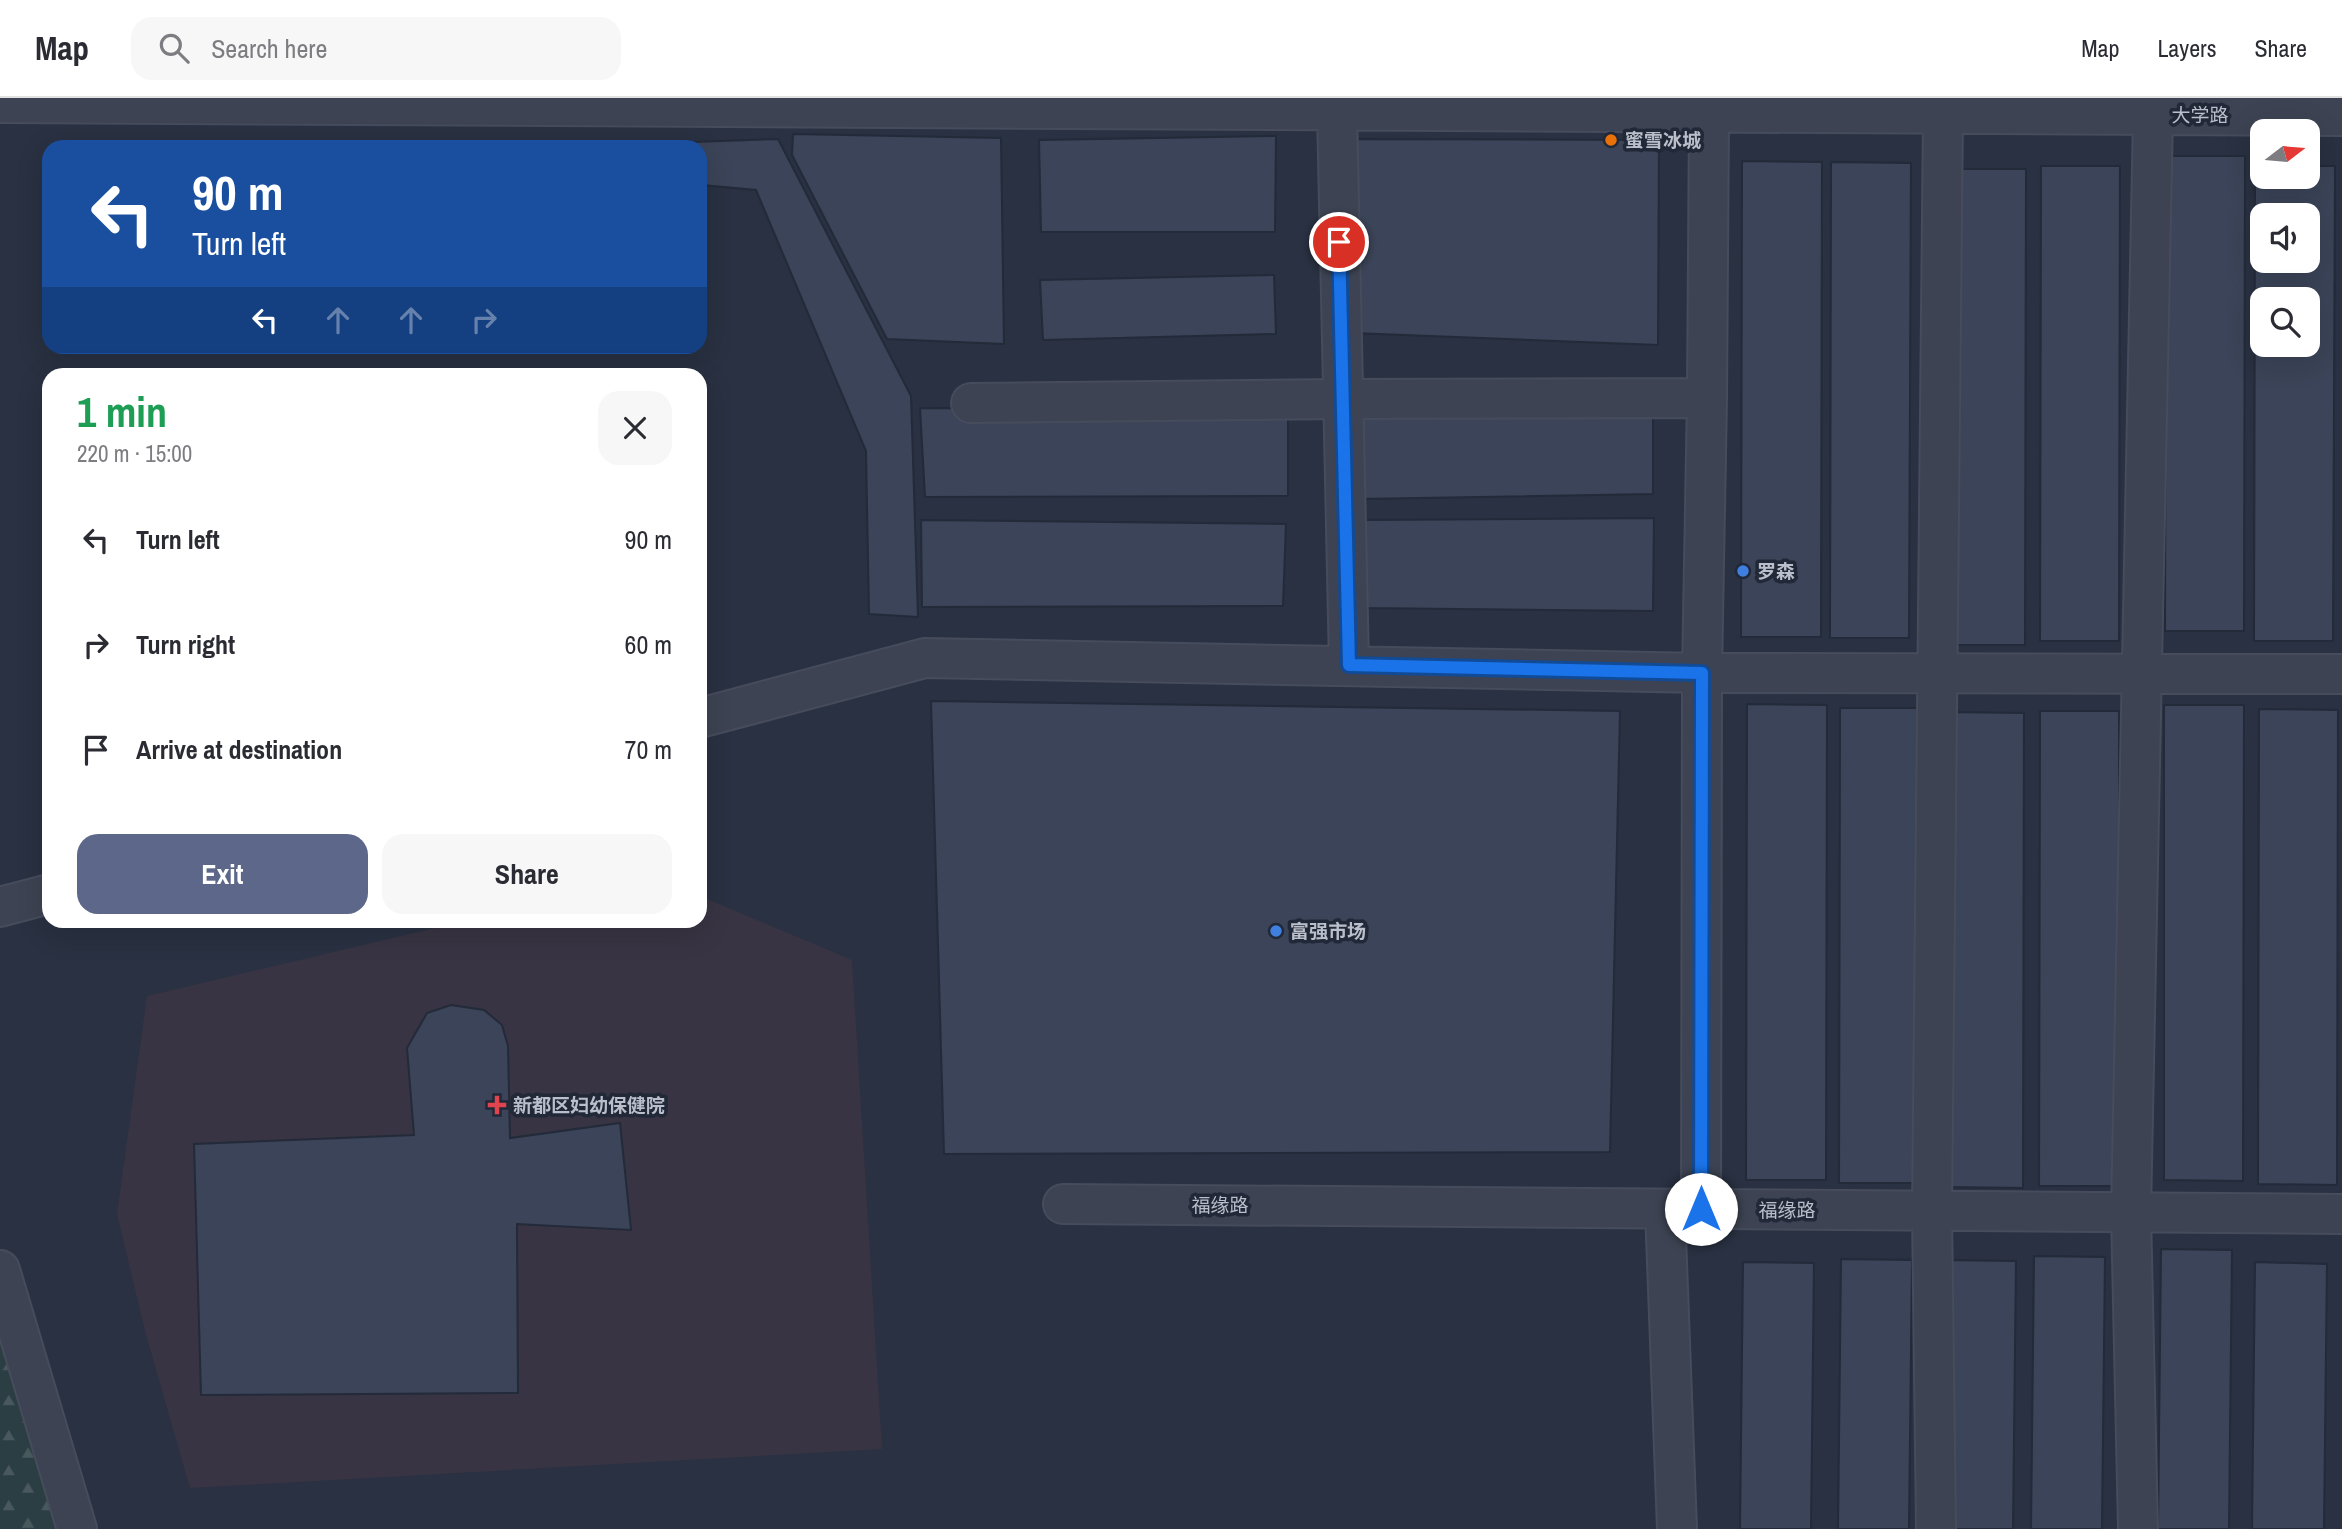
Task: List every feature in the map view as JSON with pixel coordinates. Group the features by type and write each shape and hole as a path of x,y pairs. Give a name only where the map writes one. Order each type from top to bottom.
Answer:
{"street":[{"name":"大学路","path":"0,103 1337,111 1635,105 1709,114 2342,116"},
{"path":"1337,111 1349,665"},
{"path":"1677,1529 1683,1209 1702,673 1709,114"},
{"path":"1936,1529 1932,1211 1942,114"},
{"path":"2138,1529 2131,1213 2153,115"},
{"path":"971,403 1343,398 1707,398"},
{"path":"707,716 925,658 1702,673 2342,674"},
{"path":"0,907 42,896"},
{"name":"福缘路","path":"1063,1204 2342,1214"},
{"path":"0,1270 77,1529"}],"shaded area":[{"name":"新都区妇幼保健院","path":"707,899 852,960 882,1449 190,1488 146,1335 117,1214 147,996 435,928 707,928"}],"green space":[{"path":"0,1250 82,1529 0,1529"}],"building":[{"path":"793,134 1001,138 1004,344 887,339 792,155"},
{"path":"1276,136 1275,232 1041,232 1039,140"},
{"path":"778,139 911,396 918,617 869,614 866,451 756,190 707,185 707,142"},
{"path":"1349,139 1659,140 1658,345 1353,333"},
{"path":"2166,156 2245,156 2244,631 2165,631"},
{"path":"1742,161 1822,162 1821,637 1741,637"},
{"path":"1831,162 1911,163 1909,638 1830,638"},
{"path":"2041,166 2120,166 2119,641 2040,641"},
{"path":"2320,166 2335,166 2333,641 2254,641 2255,357 2320,357 2320,287 2255,287 2255,273 2320,273 2320,203 2255,203 2255,189 2320,189"},
{"path":"1946,169 2026,169 2025,645 1945,645"},
{"path":"1274,275 1276,334 1043,340 1040,280"},
{"path":"920,408 1288,409 1288,496 925,497"},
{"path":"1357,410 1653,410 1653,494 1359,499"},
{"path":"1654,518 1653,611 1363,608 1364,520"},
{"path":"921,520 1286,524 1283,606 922,607"},
{"name":"富强市场","path":"931,701 1620,711 1610,1152 944,1154"},
{"path":"1747,704 1827,705 1826,1180 1746,1180"},
{"path":"2164,705 2244,705 2243,1181 2164,1180"},
{"path":"1840,708 1919,708 1918,1183 1839,1183"},
{"path":"2259,709 2338,710 2337,1185 2258,1184"},
{"path":"2040,711 2119,711 2119,1186 2039,1186"},
{"path":"1945,712 2024,713 2023,1188 1944,1187"},
{"name":"新都区妇幼保健院","path":"451,1005 484,1010 502,1025 508,1046 510,1138 620,1123 631,1230 517,1224 518,1393 201,1395 194,1144 414,1135 407,1048 427,1013"},
{"path":"2161,1249 2232,1250 2229,1529 2158,1529"},
{"path":"2034,1256 2105,1257 2102,1529 2031,1529"},
{"path":"1841,1259 1912,1260 1909,1529 1838,1529"},
{"path":"1944,1260 2016,1261 2013,1529 1941,1529"},
{"path":"1743,1262 1814,1263 1811,1529 1740,1529"},
{"path":"2255,1262 2327,1264 2324,1529 2252,1529"}],"place":[{"name":"蜜雪冰城","path":"1611,140"},
{"name":"罗森","path":"1743,571"},
{"name":"富强市场","path":"1276,931"},
{"name":"新都区妇幼保健院","path":"497,1105"}],"route":[{"path":"1339,242 1349,665 1702,673 1701,1209"}]}
